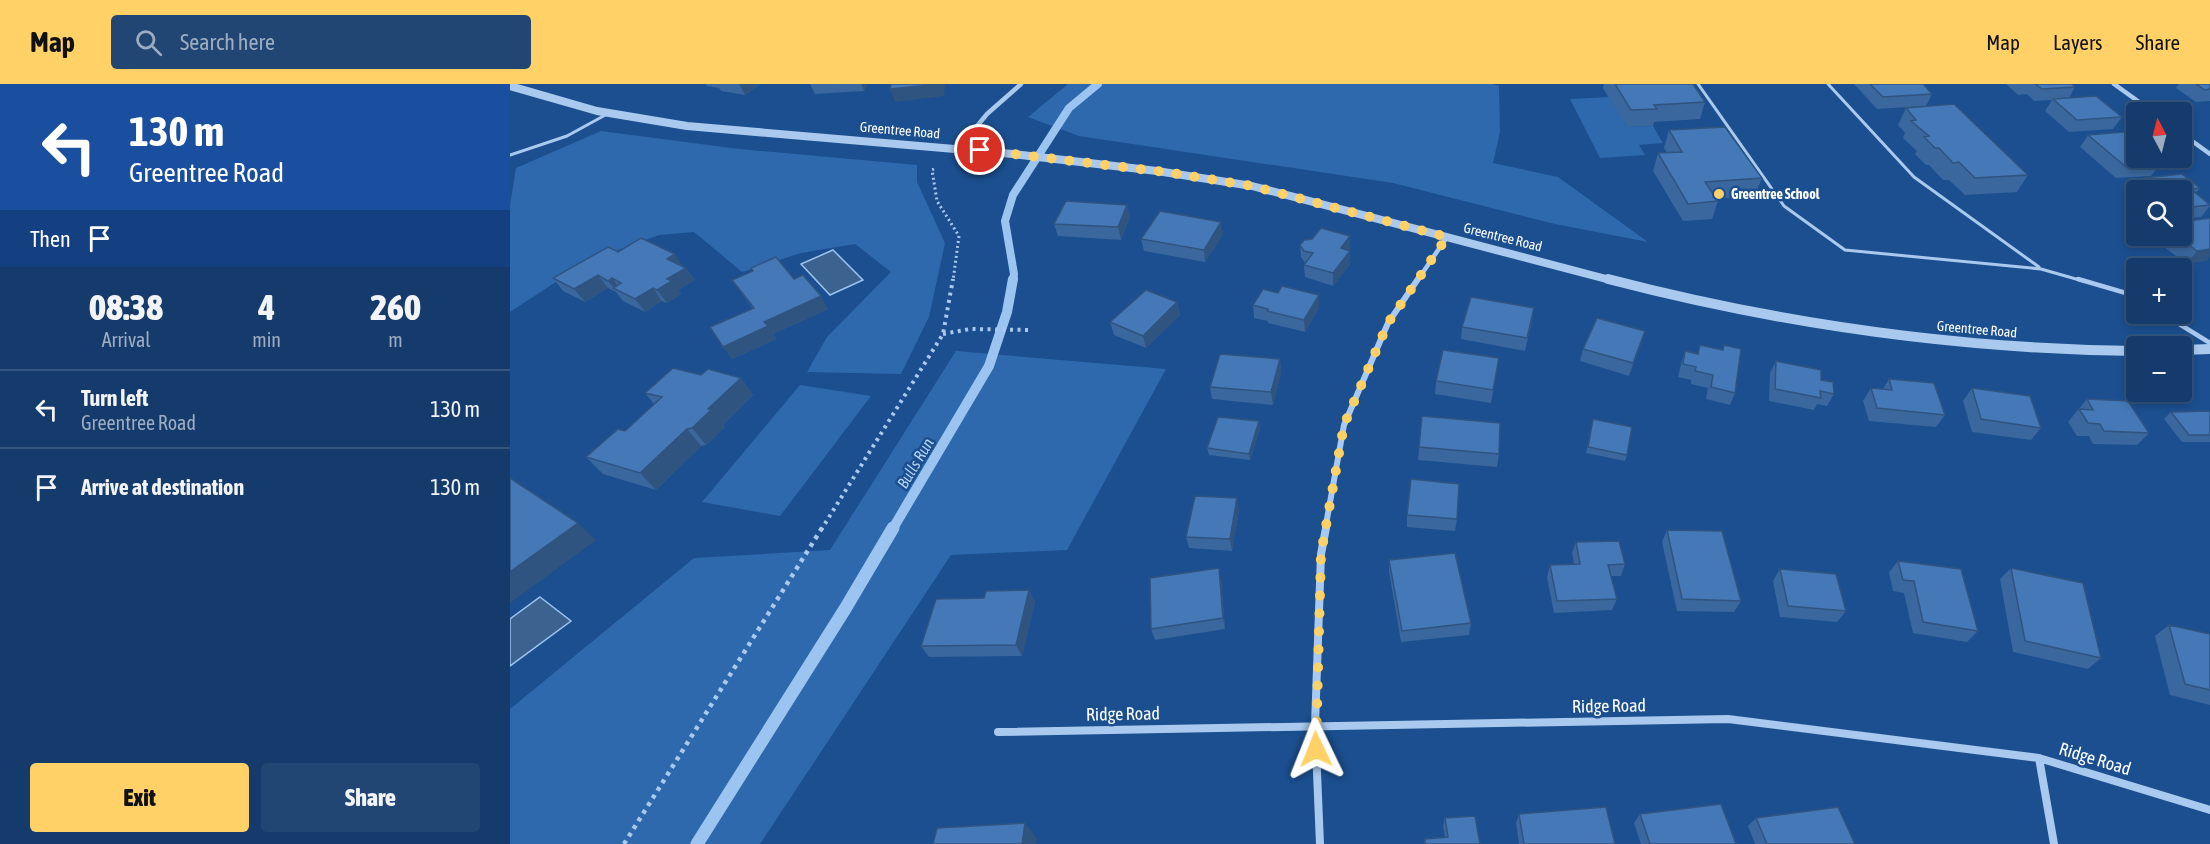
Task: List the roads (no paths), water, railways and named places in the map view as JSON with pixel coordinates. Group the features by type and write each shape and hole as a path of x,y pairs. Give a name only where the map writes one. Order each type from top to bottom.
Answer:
{"street":[{"path":"959,148 987,114 1022,84"},
{"path":"2114,84 2139,102"},
{"name":"Greentree Road","path":"510,86 611,112 680,124 1062,159 1252,186 1659,291 1796,320 1977,343 2126,350"},
{"path":"2192,141 2210,154"},
{"path":"1320,844 1315,725 1321,554 1344,425 1388,323 1447,237"},
{"path":"2192,350 2210,349"},
{"name":"Ridge Road","path":"998,732 1728,719 2039,758 2210,810"},
{"path":"2039,758 2055,844"}],"lane":[{"path":"1698,84 1784,206 1845,250 2041,269 2126,293"},
{"path":"1828,84 1914,177 2041,269"},
{"path":"510,155 567,136 611,112"},
{"path":"2179,324 2210,343"}],"waterway":[{"name":"Bulls Run","path":"1013,281 1014,274 1005,221 1013,195 1069,108 1098,84"},
{"name":"Bulls Run","path":"892,530 989,366 1007,312 1013,279"},
{"name":"Bulls Run","path":"697,844 845,609 893,528"}],"place":[{"name":"Greentree School","path":"1719,194"}]}
